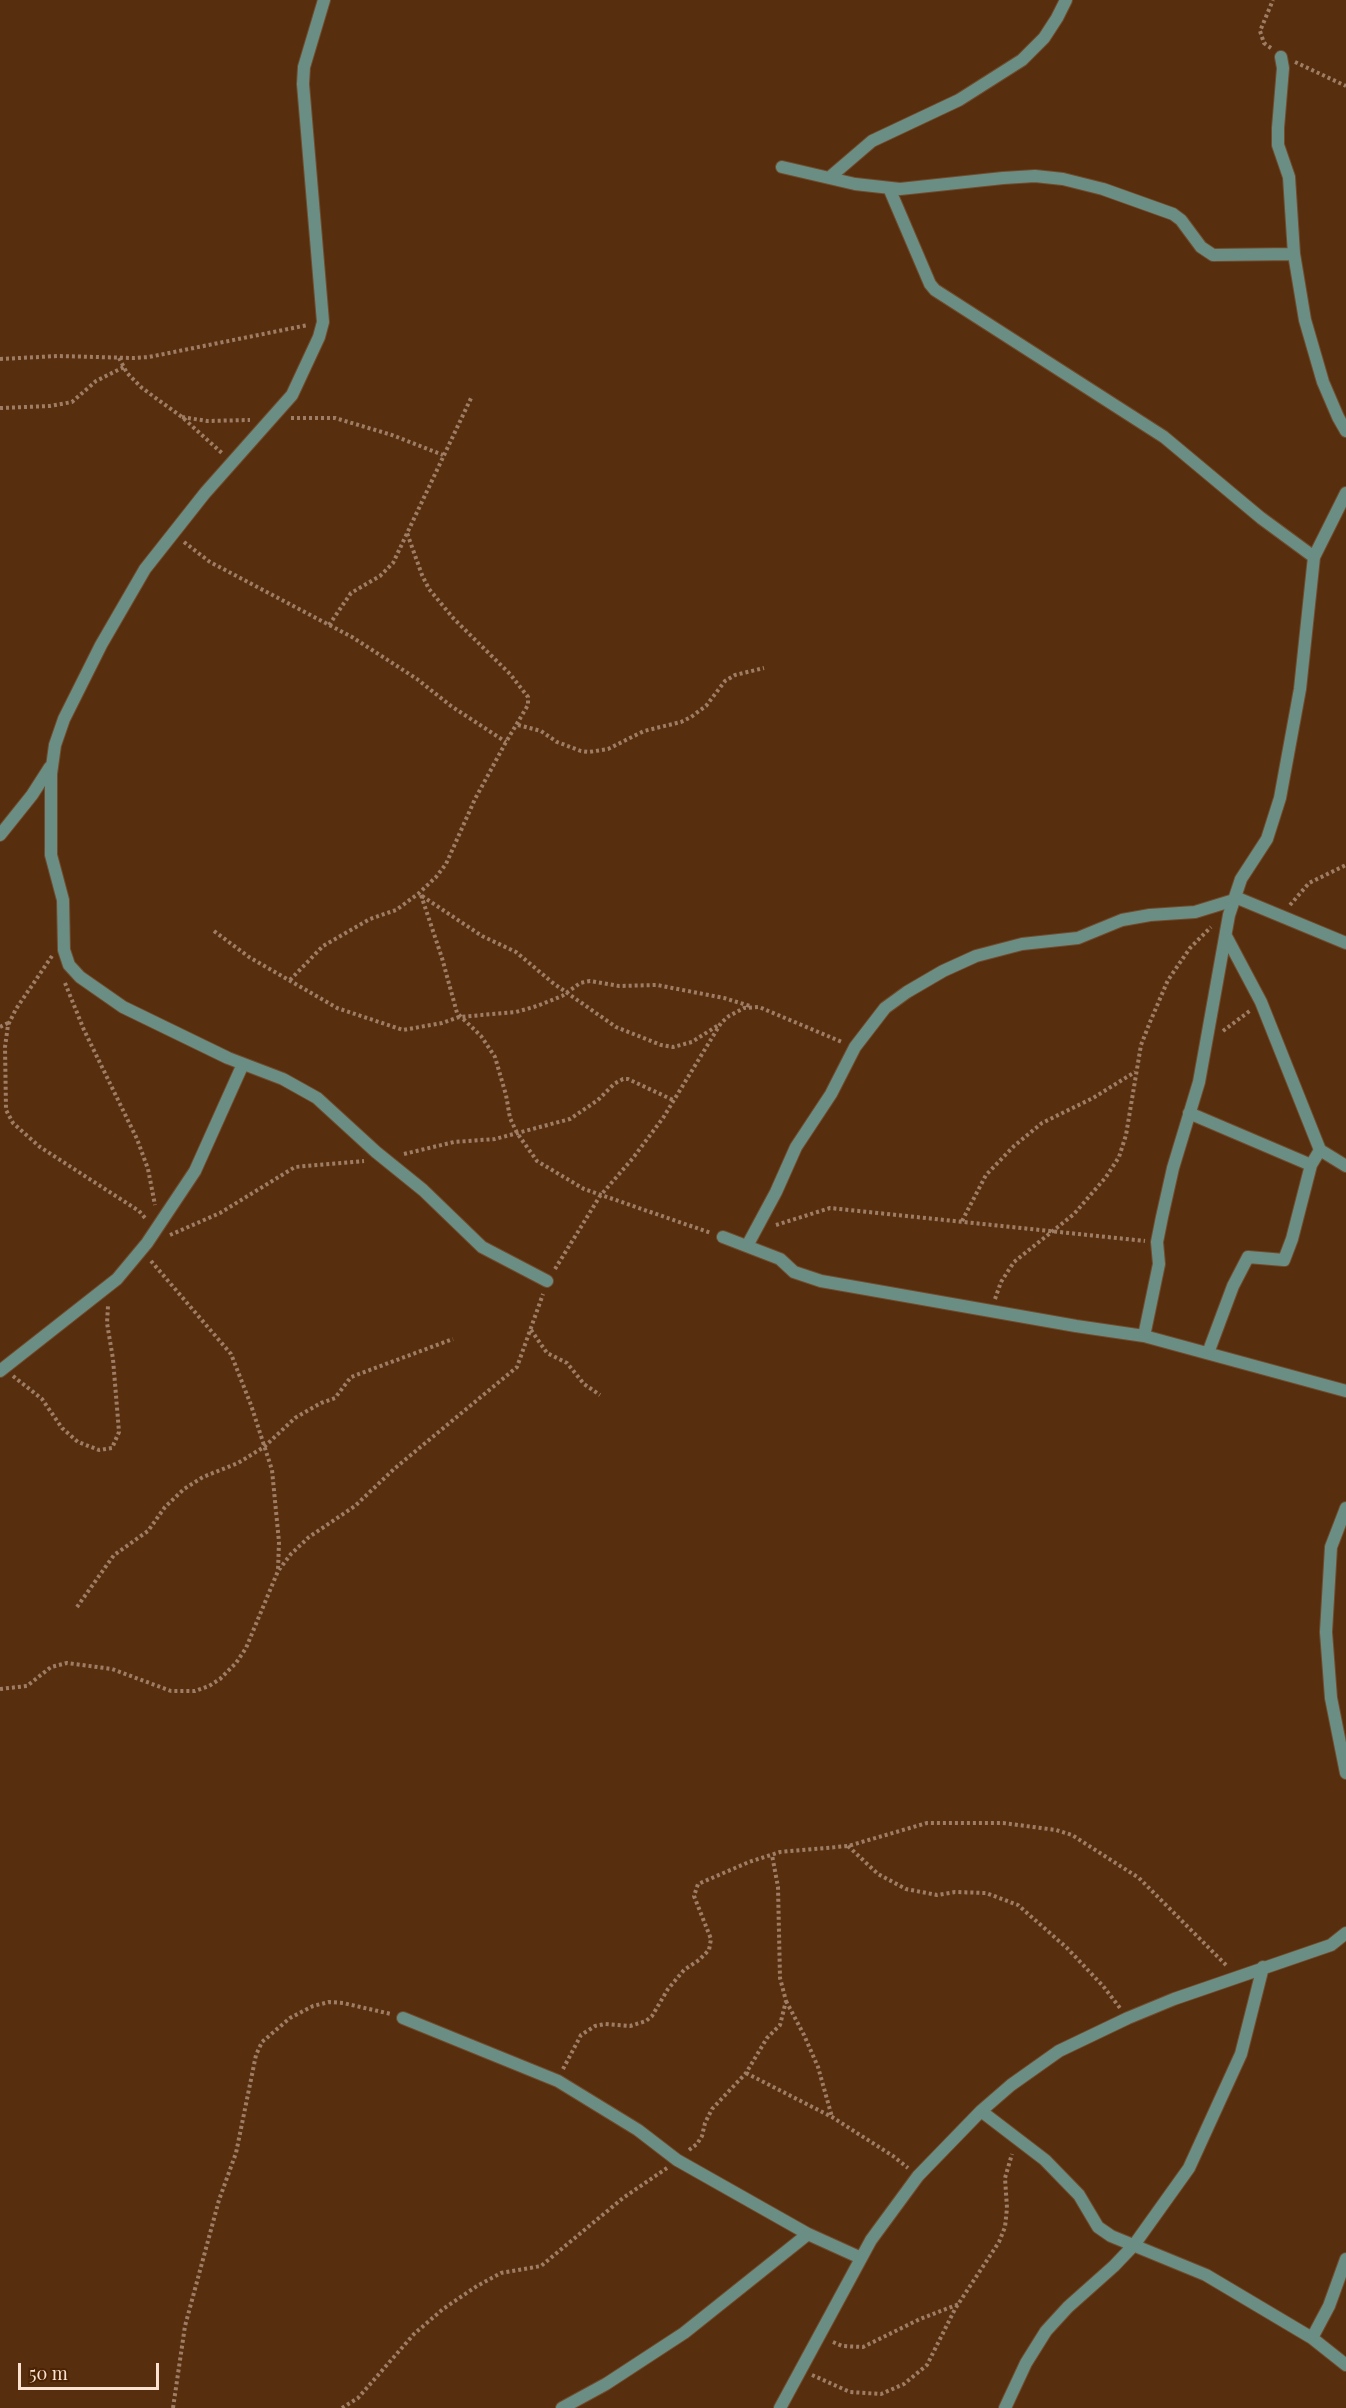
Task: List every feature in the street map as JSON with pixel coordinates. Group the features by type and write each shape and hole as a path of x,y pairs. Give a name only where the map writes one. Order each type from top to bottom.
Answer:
{"street":[{"path":"324,0 304,68 303,84 323,322 319,337 291,395 172,532 145,568 96,655 64,719 51,766 51,855 63,900 65,955 69,965 80,977 123,1007 243,1064 283,1079 317,1098 384,1159 423,1190 482,1247 547,1281"},
{"path":"830,177 872,141 959,100 1022,60 1044,38 1058,18 1066,0"},
{"path":"1281,57 1283,68 1278,146 1289,177 1294,254 1305,320 1323,382 1346,431"},
{"path":"782,167 889,188 909,189 1003,178 1035,176 1064,179 1103,189 1173,214 1181,220 1201,248 1213,255 1294,254"},
{"path":"889,188 935,290 1164,437 1261,518 1314,557"},
{"path":"1144,1336 1159,1264 1157,1242 1173,1168 1207,1046 1212,1001 1229,915 1241,879 1267,839 1280,798 1300,689 1314,557 1346,492"},
{"path":"0,835 32,795 51,766"},
{"path":"747,1246 776,1192 796,1147 836,1087 855,1047 885,1008 943,971 976,956 1022,944 1078,938 1122,920 1150,915 1195,912 1235,898 1283,915 1346,943"},
{"path":"1226,936 1261,1002 1320,1150 1346,1166"},
{"path":"1,1370 112,1282 150,1238 195,1171 243,1064"},
{"path":"1189,1113 1311,1165"},
{"path":"1208,1353 1246,1259 1251,1256 1284,1260 1292,1239 1311,1165 1320,1150"},
{"path":"723,1238 780,1259 794,1272 821,1281 1144,1336 1346,1391"},
{"path":"1346,1508 1331,1547 1326,1632 1331,1698 1346,1773"},
{"path":"780,2408 871,2240 918,2176 981,2111 1011,2085 1059,2050 1128,2018 1174,1999 1331,1945 1346,1933"},
{"path":"1005,2408 1026,2363 1046,2331 1134,2245 1189,2168 1241,2054 1263,1968"},
{"path":"403,2018 558,2081 638,2130 677,2160 808,2234 861,2258"},
{"path":"981,2111 1045,2160 1087,2206 1098,2227 1111,2236 1206,2275 1312,2338 1346,2365"},
{"path":"562,2408 606,2384 684,2333 808,2234"},
{"path":"1312,2338 1329,2306 1346,2259"}],"path":[{"path":"1273,0 1260,31 1264,43 1281,57 1346,86"},
{"path":"0,358 149,357 323,322"},
{"path":"118,358 142,388 182,417 233,462"},
{"path":"0,408 51,406 72,402 96,381 124,367"},
{"path":"329,625 351,593 380,576 393,563 472,396"},
{"path":"182,417 207,421 335,418 392,435 443,455"},
{"path":"172,532 210,562 352,637 417,679 451,706 506,742"},
{"path":"290,980 323,946 360,924 396,910 420,895 436,877 446,864 475,799 528,705 528,697 510,674 454,619 429,589 407,533"},
{"path":"518,725 536,728 557,742 580,751 608,749 644,731 681,722 691,717 706,706 725,681 735,675 764,668"},
{"path":"1283,915 1309,883 1346,865"},
{"path":"420,895 482,936 516,952 543,976 616,1027 667,1047 678,1047 692,1042 729,1016 751,1006"},
{"path":"420,895 459,1017 481,1036 495,1057 507,1095 510,1118 517,1133 537,1161 563,1178 600,1196 723,1238"},
{"path":"991,1310 1001,1282 1014,1262 1074,1214 1106,1177 1119,1157 1128,1124 1141,1045 1168,980 1201,936 1229,915"},
{"path":"214,931 249,957 337,1008 398,1029 415,1029 459,1017 516,1012 537,1006 568,993 580,983 590,981 619,986 657,985 736,1000 759,1007 855,1047"},
{"path":"64,937 10,1021 5,1047 7,1080 5,1104 9,1117 40,1147 139,1211 148,1222 160,1274 231,1354 269,1459 273,1477 279,1542 278,1571"},
{"path":"65,955 65,986 137,1139 148,1169 150,1238"},
{"path":"1207,1046 1261,1002"},
{"path":"0,1027 10,1021"},
{"path":"0,1689 27,1686 51,1666 67,1663 112,1669 171,1691 195,1690 210,1686 236,1663 246,1648 278,1571 291,1554 309,1538 355,1506 394,1469 515,1369 521,1359 547,1281 600,1196 633,1158 674,1100 722,1023"},
{"path":"962,1221 986,1175 1014,1146 1042,1123 1093,1098 1135,1071"},
{"path":"150,1238 220,1213 298,1166 343,1165 384,1159 454,1142 495,1139 570,1119 623,1079 628,1079 674,1100"},
{"path":"752,1233 830,1208 1157,1242"},
{"path":"1,1370 42,1399 62,1428 78,1442 99,1450 112,1448 119,1432 107,1312 112,1282"},
{"path":"531,1330 551,1356 567,1363 584,1384 600,1395"},
{"path":"77,1607 114,1555 148,1531 173,1498 196,1481 238,1463 264,1447 295,1418 334,1398 351,1377 453,1339"},
{"path":"558,2081 581,2035 595,2026 604,2024 630,2026 646,2021 652,2016 668,1989 684,1970 709,1950 711,1939 694,1896 698,1884 780,1852 848,1846 912,1826 934,1822 1003,1823 1064,1832 1088,1843 1139,1878 1239,1978"},
{"path":"848,1846 878,1874 906,1890 937,1894 968,1891 986,1893 1018,1905 1067,1947 1103,1986 1128,2018"},
{"path":"772,1855 778,1887 780,1978 786,2001 818,2067 832,2117"},
{"path":"342,2408 358,2398 414,2334 443,2309 501,2272 541,2266 623,2198 697,2144 712,2109 746,2073 767,2038 780,2025 786,2001"},
{"path":"173,2408 185,2326 219,2200 236,2153 256,2055 262,2042 290,2018 313,2006 329,2002 355,2005 403,2018"},
{"path":"746,2073 832,2117 893,2156 918,2176"},
{"path":"800,2370 855,2393 890,2391 904,2384 927,2365 946,2325 995,2251 1002,2236 1007,2208 1005,2178 1018,2138"},
{"path":"818,2336 842,2346 862,2347 960,2303"}]}
